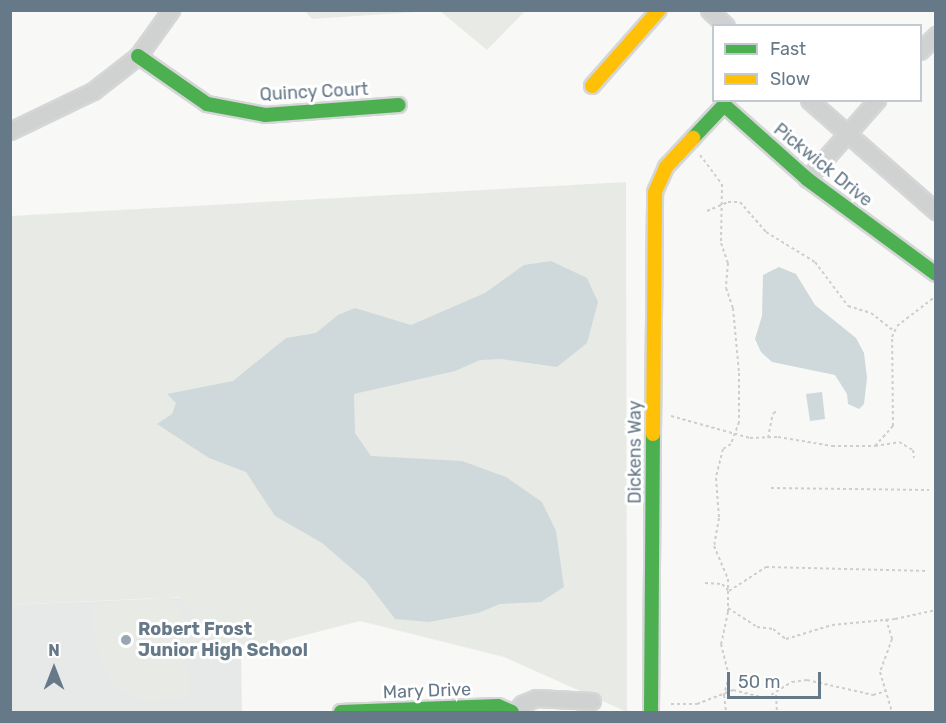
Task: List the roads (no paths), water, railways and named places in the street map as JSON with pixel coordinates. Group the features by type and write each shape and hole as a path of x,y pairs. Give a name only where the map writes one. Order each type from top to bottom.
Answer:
{"street":[{"path":"10,131 93,91 138,56 171,10"},
{"path":"592,86 660,10"},
{"path":"709,10 724,24"},
{"path":"922,50 936,35"},
{"name":"Quincy Court","path":"138,56 207,104 265,115 399,105"},
{"path":"811,102 936,211"},
{"path":"807,179 875,102"},
{"name":"Pickwick Drive","path":"655,192 666,167 724,105 807,179 936,274"},
{"name":"Dickens Way","path":"651,712 655,192"},
{"path":"514,712 522,704 536,698 592,701"},
{"name":"Mary Drive","path":"341,712 498,706 514,712"}],"place":[{"name":"Robert Frost Junior High School","path":"126,640"}]}
